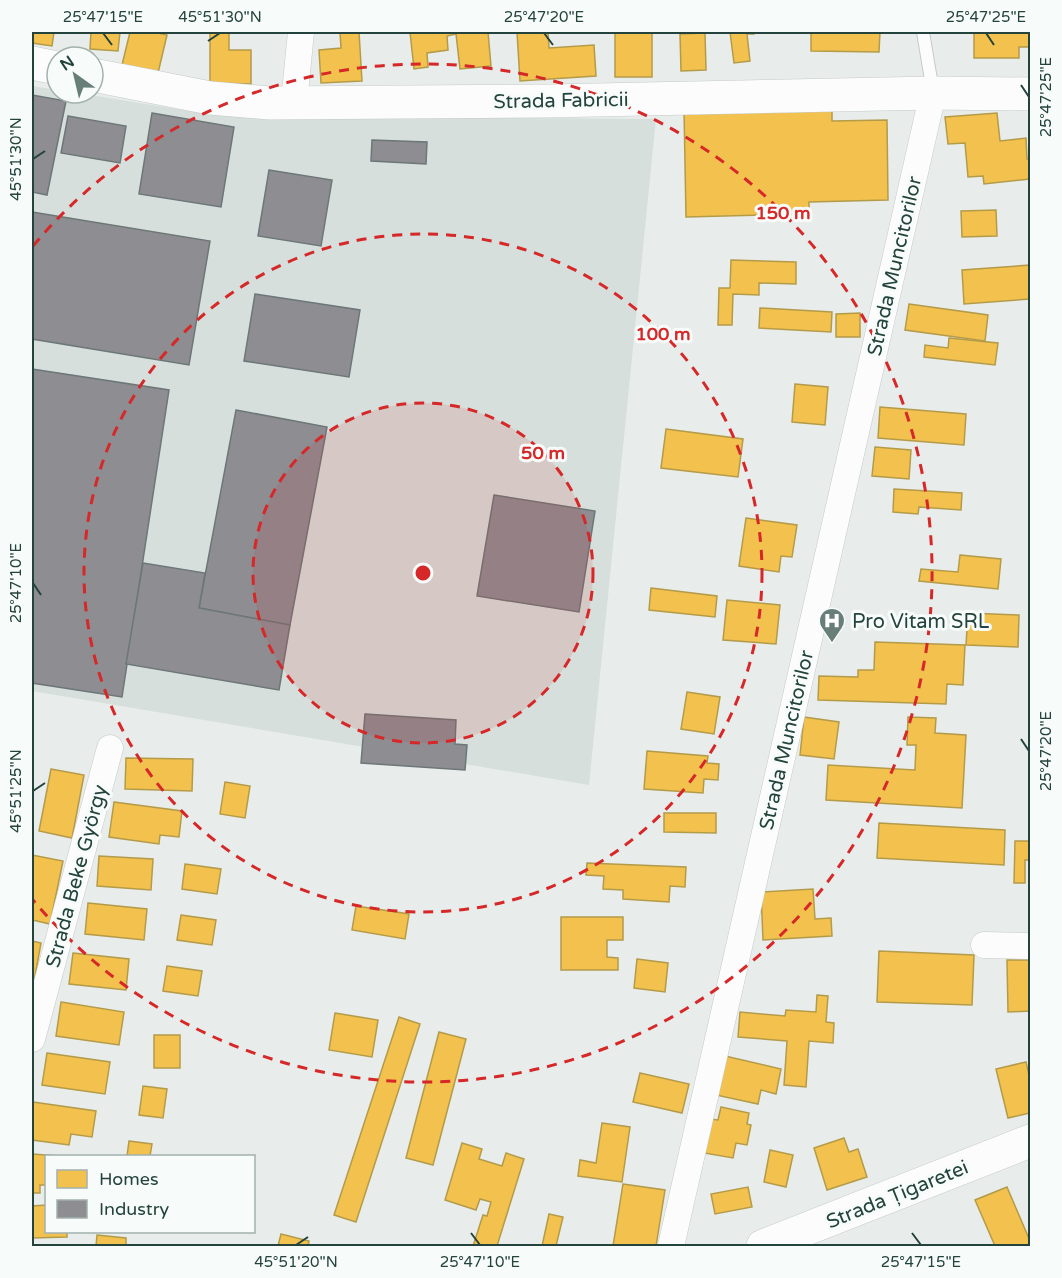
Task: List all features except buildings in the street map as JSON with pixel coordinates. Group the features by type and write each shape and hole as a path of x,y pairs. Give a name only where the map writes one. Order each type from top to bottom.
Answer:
{"main road":[{"name":"Strada Fabricii","path":"105,77 210,98 294,103 548,101 933,93 1030,94"},
{"name":"Strada Țigaretei","path":"763,1246 1030,1141"}],"street":[{"path":"294,103 301,32"},
{"name":"Strada Muncitorilor","path":"671,1246 933,93"},
{"name":"Strada Beke György","path":"32,1039 110,748"},
{"path":"984,945 1030,946"}],"lane":[{"path":"923,32 933,93"}],"shaded area":[{"path":"32,86 45,88 45,105 105,105 105,97 214,115 656,119 589,785 32,691"}],"place":[{"name":"Pro Vitam SRL","path":"832,644"}]}
